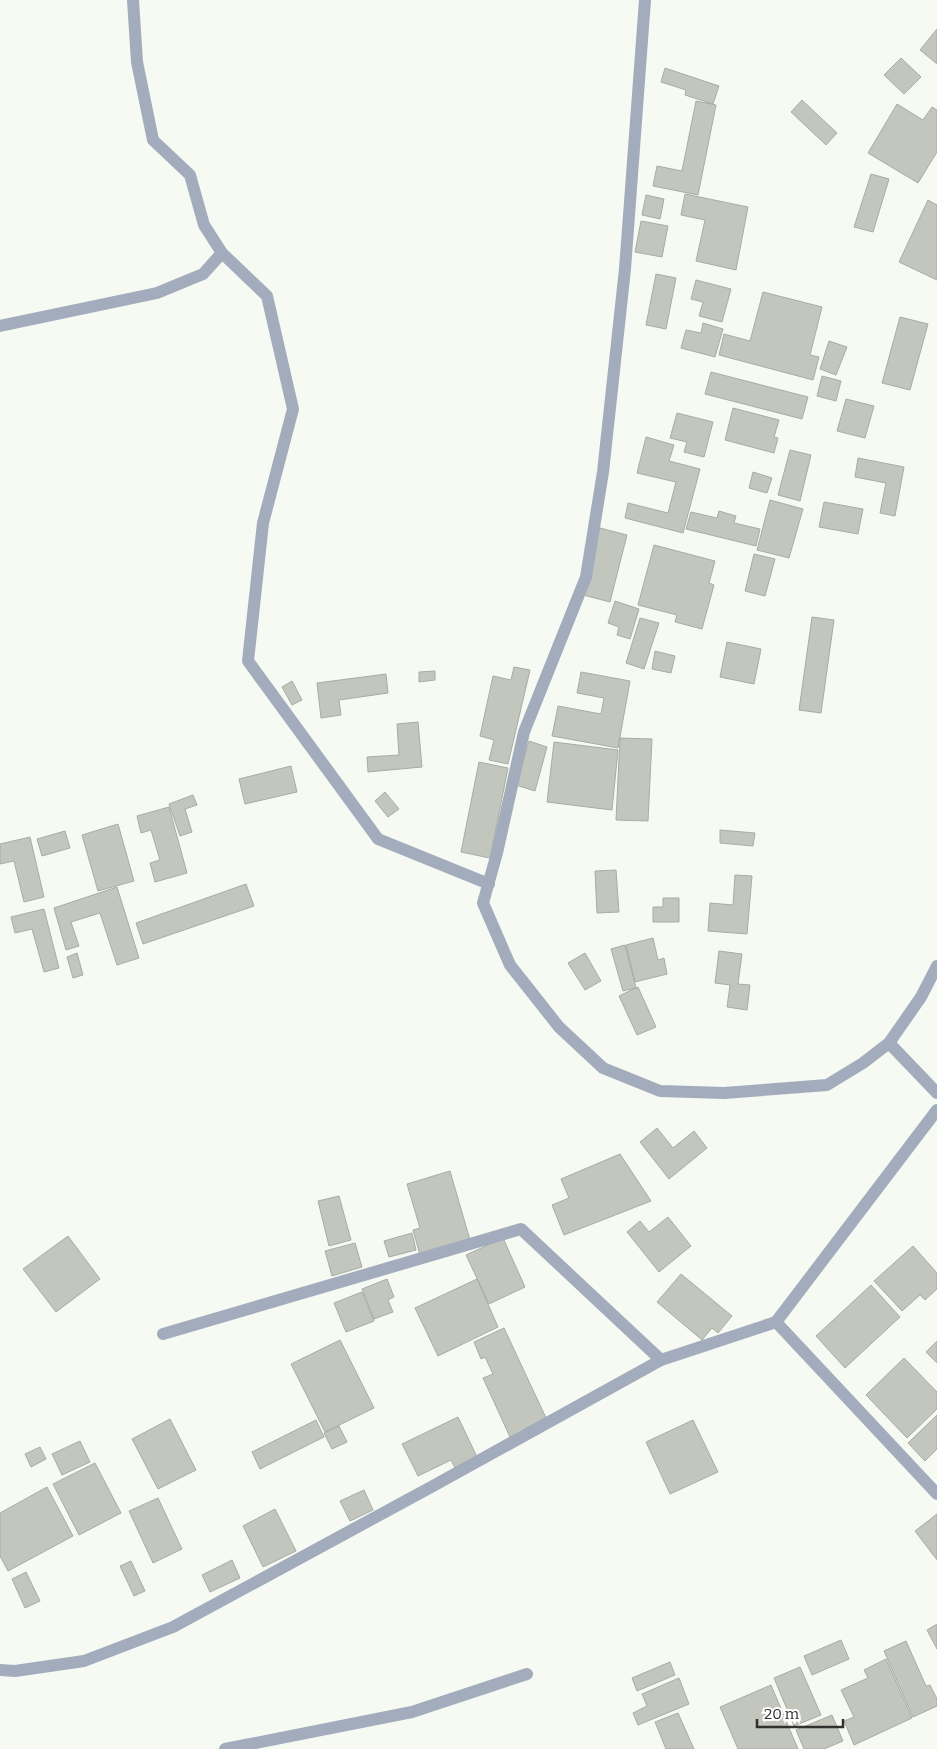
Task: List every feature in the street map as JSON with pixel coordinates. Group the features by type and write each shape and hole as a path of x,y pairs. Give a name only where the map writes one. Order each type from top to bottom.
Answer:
{"street":[{"path":"133,0 137,62 152,140 190,175 204,225 222,253 267,296 293,409 263,523 248,661 378,840 489,884"},
{"path":"645,0 625,269 603,472 586,577 524,732 483,903 510,966 559,1027 603,1068 660,1091 724,1093 827,1085 863,1063 889,1043 921,998 937,966"},
{"path":"0,326 156,293 203,274 222,253"},
{"path":"889,1043 937,1093"},
{"path":"0,1670 15,1671 84,1661 173,1627 425,1491 661,1360 776,1322 937,1110"},
{"path":"164,1334 521,1229 661,1360"},
{"path":"776,1322 937,1494"},
{"path":"224,1749 412,1712 527,1674"}],"building":[{"path":"937,29 937,64 920,50"},
{"path":"901,58 921,77 904,94 884,75"},
{"path":"665,68 719,86 713,104 685,95 686,90 661,82"},
{"path":"802,100 837,133 826,145 791,112"},
{"path":"696,101 716,105 698,195 653,186 657,166 682,171"},
{"path":"897,104 923,120 932,107 937,110 937,152 918,183 868,153"},
{"path":"871,174 889,179 873,232 854,227"},
{"path":"685,194 748,207 736,270 696,261 705,220 681,215"},
{"path":"646,195 664,199 660,219 642,215"},
{"path":"928,200 937,205 937,280 899,262"},
{"path":"641,221 668,226 662,257 635,252"},
{"path":"656,274 676,278 666,329 646,325"},
{"path":"696,280 731,289 722,322 699,316 703,302 691,299"},
{"path":"763,292 822,307 810,355 819,357 813,380 719,355 724,334 750,341"},
{"path":"900,317 928,324 910,390 882,383"},
{"path":"703,323 723,329 715,357 681,348 686,330 701,333"},
{"path":"829,341 847,347 836,375 820,369"},
{"path":"711,372 808,397 802,419 705,394"},
{"path":"822,376 841,381 836,401 817,396"},
{"path":"846,399 874,406 865,438 837,431"},
{"path":"733,408 779,420 774,437 778,438 774,453 725,440"},
{"path":"677,413 713,422 704,457 684,452 687,442 670,438"},
{"path":"646,437 674,445 669,461 700,469 683,533 625,518 628,503 668,513 676,482 637,473"},
{"path":"790,450 811,455 800,501 778,495"},
{"path":"858,458 904,467 895,516 880,513 886,483 855,477"},
{"path":"753,472 772,478 767,493 749,488"},
{"path":"770,500 803,509 789,558 757,550"},
{"path":"824,502 863,509 858,534 819,527"},
{"path":"719,511 736,516 734,523 760,529 756,546 686,529 691,512 717,518"},
{"path":"600,528 627,535 610,602 583,595"},
{"path":"654,545 715,561 709,583 714,585 702,629 675,622 677,615 638,605"},
{"path":"754,554 775,559 765,596 745,591"},
{"path":"615,601 639,609 630,639 617,635 619,627 608,623"},
{"path":"812,617 834,620 821,713 799,710"},
{"path":"640,618 659,623 644,669 626,663"},
{"path":"727,642 761,649 754,684 720,677"},
{"path":"655,651 675,656 671,673 652,669"},
{"path":"514,667 530,670 508,764 489,760 494,740 480,736 493,676 511,680"},
{"path":"435,671 435,680 419,682 419,672"},
{"path":"581,672 630,681 618,748 552,736 558,706 601,714 604,698 577,693"},
{"path":"386,674 388,693 339,700 341,715 321,718 317,683"},
{"path":"292,681 302,700 292,705 282,687"},
{"path":"418,722 422,767 368,772 367,757 399,755 397,724"},
{"path":"620,738 652,739 648,821 616,820"},
{"path":"529,741 547,747 535,791 516,785"},
{"path":"554,742 618,750 612,810 547,802"},
{"path":"479,762 508,768 490,858 461,852"},
{"path":"291,766 297,792 245,804 239,779"},
{"path":"385,792 399,809 388,817 375,801"},
{"path":"193,795 197,805 185,809 192,832 180,836 169,804"},
{"path":"169,807 187,873 155,882 150,863 160,860 151,830 141,833 137,816"},
{"path":"118,824 134,881 98,891 82,835"},
{"path":"720,830 755,833 753,846 720,843"},
{"path":"65,831 70,848 42,856 37,839"},
{"path":"30,837 44,897 24,902 14,861 0,864 0,844"},
{"path":"616,870 619,912 597,913 595,871"},
{"path":"735,875 752,876 747,934 708,931 710,903 733,905"},
{"path":"246,884 254,906 143,944 136,923"},
{"path":"117,887 139,958 117,965 100,913 71,922 79,946 66,950 54,908"},
{"path":"663,898 679,898 679,922 653,922 653,907 663,907"},
{"path":"44,909 59,968 44,972 32,929 15,933 11,917"},
{"path":"653,938 658,960 664,958 667,974 635,982 626,945"},
{"path":"625,945 636,988 623,991 611,949"},
{"path":"719,951 742,954 738,984 750,985 747,1010 727,1007 730,985 715,983"},
{"path":"77,953 83,975 73,978 67,957"},
{"path":"585,953 601,981 585,990 568,963"},
{"path":"638,987 656,1027 637,1035 619,996"},
{"path":"657,1128 673,1148 694,1131 707,1148 669,1179 640,1142"},
{"path":"620,1154 651,1201 564,1235 552,1205 569,1198 561,1179"},
{"path":"450,1171 470,1240 420,1255 413,1230 420,1228 407,1184"},
{"path":"339,1196 351,1240 329,1246 318,1201"},
{"path":"668,1217 691,1246 659,1272 627,1232 640,1221 649,1232"},
{"path":"412,1233 416,1250 389,1257 384,1241"},
{"path":"68,1236 100,1279 56,1312 23,1269"},
{"path":"503,1238 525,1287 489,1304 466,1255"},
{"path":"355,1243 362,1267 332,1276 325,1251"},
{"path":"913,1246 937,1273 937,1289 925,1300 920,1295 902,1311 874,1281"},
{"path":"681,1274 732,1316 718,1333 712,1328 702,1340 657,1302"},
{"path":"387,1279 394,1297 388,1300 393,1312 374,1319 362,1289"},
{"path":"477,1279 498,1327 438,1356 415,1308"},
{"path":"871,1285 900,1317 845,1368 816,1336"},
{"path":"362,1292 374,1321 346,1332 334,1303"},
{"path":"504,1328 547,1420 510,1437 483,1378 493,1374 485,1357 481,1359 474,1342"},
{"path":"340,1340 374,1408 325,1432 291,1364"},
{"path":"937,1341 937,1363 926,1352"},
{"path":"904,1358 937,1392 937,1409 907,1438 866,1395"},
{"path":"937,1415 937,1449 925,1461 908,1443"},
{"path":"458,1417 478,1459 456,1470 451,1460 418,1476 402,1444"},
{"path":"170,1419 196,1470 158,1489 132,1439"},
{"path":"316,1420 324,1437 260,1469 252,1452"},
{"path":"693,1420 718,1472 670,1494 646,1442"},
{"path":"339,1426 347,1442 332,1449 324,1433"},
{"path":"80,1441 90,1462 62,1475 52,1454"},
{"path":"40,1447 46,1459 31,1467 25,1454"},
{"path":"95,1463 121,1513 79,1535 53,1484"},
{"path":"47,1487 73,1536 8,1571 0,1556 0,1513"},
{"path":"364,1490 373,1510 350,1521 340,1501"},
{"path":"158,1498 182,1549 153,1563 129,1511"},
{"path":"275,1509 296,1551 263,1567 243,1526"},
{"path":"937,1514 937,1560 915,1531"},
{"path":"232,1560 240,1578 210,1592 202,1575"},
{"path":"131,1561 145,1591 134,1596 120,1566"},
{"path":"26,1572 40,1601 25,1608 12,1579"},
{"path":"937,1624 937,1649 927,1630"},
{"path":"841,1640 849,1659 812,1675 804,1656"},
{"path":"906,1641 926,1686 930,1685 937,1699 937,1706 913,1717 884,1651"},
{"path":"886,1659 912,1718 854,1745 844,1721 854,1717 841,1690 868,1678 864,1670"},
{"path":"670,1662 675,1675 637,1691 632,1678"},
{"path":"800,1667 821,1715 794,1726 774,1678"},
{"path":"679,1678 689,1704 638,1725 633,1713 647,1706 642,1694"},
{"path":"771,1685 798,1749 738,1749 720,1707"},
{"path":"678,1713 694,1749 666,1749 655,1722"},
{"path":"832,1715 843,1741 824,1749 804,1749 796,1730"}]}
